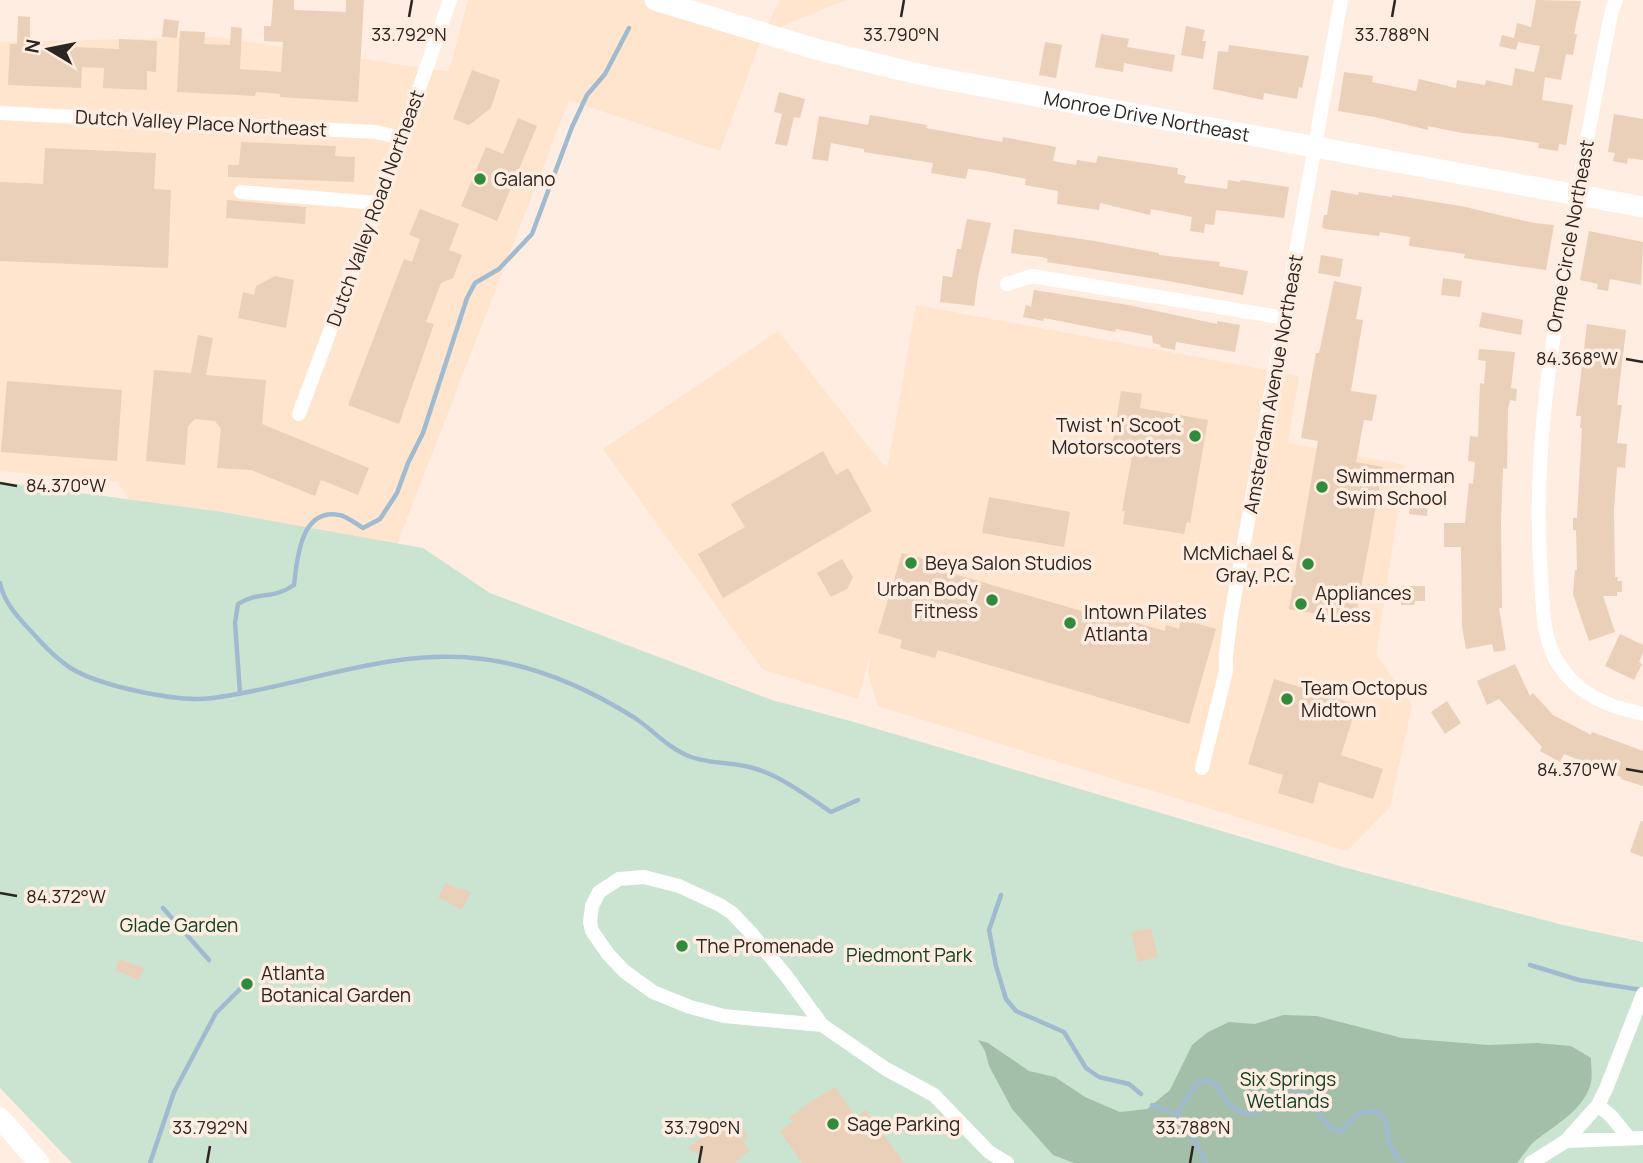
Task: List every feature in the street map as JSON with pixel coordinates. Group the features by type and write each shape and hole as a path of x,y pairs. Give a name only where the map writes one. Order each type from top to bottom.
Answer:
{"main road":[{"name":"Monroe Drive Northeast","path":"655,0 819,50 927,76 1643,207"},
{"path":"0,1118 39,1163"}],"street":[{"name":"Dutch Valley Road Northeast","path":"299,414 402,138 450,0"},
{"name":"Amsterdam Avenue Northeast","path":"1202,768 1226,671 1227,638 1342,0"},
{"name":"Orme Circle Northeast","path":"1616,0 1577,194 1549,357 1541,436 1539,555 1544,621 1555,659 1576,684 1602,703 1643,714"},
{"name":"Dutch Valley Place Northeast","path":"0,113 375,132 402,138"},
{"path":"241,192 377,202"},
{"path":"1007,284 1032,276 1285,318"},
{"path":"822,1026 724,1016 663,998 624,971 592,931 592,906 599,892 619,879 644,877 680,886 720,905 751,933 822,1026 886,1069 934,1096 989,1152 1007,1163"},
{"path":"1531,1163 1566,1141 1598,1105 1643,994"},
{"path":"1598,1105 1636,1138"},
{"path":"1566,1141 1636,1138"}],"shaded area":[{"path":"468,0 653,0 763,34 720,151 569,100 387,570 155,543 118,482 0,471 0,42 217,37 449,72"},
{"path":"780,0 846,0 763,34"},
{"path":"916,305 1299,376 1288,443 1405,465 1376,655 1412,705 1390,807 1347,851 878,706 868,674 870,655 858,699 762,669 603,449 778,331 887,470"}],"green space":[{"name":"Piedmont Park","path":"0,482 222,512 423,548 490,593 772,700 1343,867 1563,925 1643,942 1643,1163 72,1163 0,1088"},
{"name":"Six Springs Wetlands","path":"1283,1015 1317,1016 1402,1038 1488,1045 1537,1043 1571,1046 1591,1058 1591,1083 1581,1103 1559,1124 1535,1141 1517,1163 1074,1163 1053,1155 1012,1109 978,1040 988,1043 1029,1071 1055,1077 1085,1097 1120,1112 1147,1109 1170,1090 1192,1045 1208,1032 1229,1022 1255,1024"}],"building":[{"path":"273,0 294,0 294,10 346,12 346,0 364,0 358,102 280,97 280,94 256,92 255,96 177,92 180,31 205,32 204,44 230,45 231,27 242,28 240,69 281,72 283,42 264,41 264,26 271,26"},
{"path":"1536,0 1581,1 1573,55 1566,54 1561,80 1545,77 1542,100 1573,105 1566,145 1559,144 1558,151 1538,148 1539,143 1428,126 1428,130 1338,111 1344,72 1373,76 1372,82 1416,91 1419,79 1456,88 1457,80 1485,85 1486,80 1512,86 1515,68 1534,72 1540,46 1518,42 1516,50 1499,46 1502,35 1514,38 1517,23 1531,27"},
{"path":"18,16 30,17 30,45 119,49 119,39 157,41 156,72 147,71 147,90 103,88 104,68 82,67 81,88 8,85 10,44 17,44"},
{"path":"164,19 179,21 177,38 162,37"},
{"path":"1186,26 1205,30 1202,41 1206,41 1203,59 1181,55"},
{"path":"1101,34 1129,39 1127,47 1175,55 1172,72 1124,63 1123,72 1095,67"},
{"path":"1045,42 1062,45 1056,78 1039,75"},
{"path":"1229,45 1309,56 1297,99 1264,93 1263,100 1213,89 1218,51 1228,52"},
{"path":"472,70 500,80 491,108 469,125 453,119"},
{"path":"779,92 805,99 800,118 794,117 787,146 775,144 782,114 774,112"},
{"path":"1614,114 1643,119 1643,160 1628,158 1627,164 1613,161 1615,153 1608,152"},
{"path":"870,115 1002,142 1003,137 1056,147 1053,161 1076,165 1077,160 1096,163 1098,156 1178,168 1177,174 1186,176 1184,183 1227,189 1228,180 1241,180 1289,187 1284,218 1216,210 1214,225 1205,224 1204,233 1190,231 1192,217 1151,209 1150,215 1100,203 1099,210 1057,204 1058,191 1025,185 1026,179 985,171 968,169 966,179 931,173 933,163 864,152 864,149 831,143 828,161 812,159 819,116 868,125"},
{"path":"518,118 537,126 497,221 461,206 486,147 503,154"},
{"path":"241,142 336,146 335,156 355,157 354,182 228,177 228,165 239,165"},
{"path":"45,148 156,153 154,189 171,190 168,268 0,261 0,182 43,184"},
{"path":"1331,190 1358,195 1359,192 1392,195 1554,225 1546,270 1464,258 1465,254 1409,246 1410,237 1380,232 1379,236 1325,229 1322,227"},
{"path":"227,200 306,207 305,224 226,218"},
{"path":"420,209 459,224 449,250 462,255 453,278 441,283 426,322 434,324 399,424 348,405 404,259 412,262 420,239 409,235"},
{"path":"967,219 991,223 974,306 940,302 943,276 952,277 957,249 961,249"},
{"path":"1014,229 1094,241 1159,255 1220,262 1219,266 1248,271 1243,295 1047,262 1048,259 1042,257 1011,253"},
{"path":"1589,231 1643,242 1641,285 1610,279 1608,291 1597,289 1598,284 1580,280"},
{"path":"1321,255 1343,259 1340,277 1318,273"},
{"path":"275,276 294,280 286,328 238,318 243,292 254,295 256,286"},
{"path":"1443,278 1462,281 1460,297 1441,295"},
{"path":"1334,281 1362,287 1356,319 1363,320 1351,391 1377,395 1372,421 1364,420 1356,462 1383,467 1355,621 1289,609 1318,441 1301,438 1316,353 1319,353"},
{"path":"1034,290 1128,305 1217,324 1217,321 1240,325 1235,352 1176,342 1175,350 1153,343 1152,336 1023,317 1026,305 1031,307"},
{"path":"1482,312 1523,320 1521,335 1479,327"},
{"path":"1587,324 1626,330 1617,405 1622,405 1617,443 1627,444 1625,468 1617,467 1614,510 1615,577 1618,577 1617,581 1622,581 1622,592 1617,592 1617,596 1603,596 1615,632 1589,641 1573,594 1577,570 1573,518 1577,518 1582,428 1581,416 1576,416"},
{"path":"198,335 213,338 206,375 266,380 262,424 369,468 358,495 321,480 315,496 251,470 217,468 221,429 215,421 195,419 188,426 185,465 146,461 154,370 191,373"},
{"path":"1479,349 1515,352 1511,388 1517,389 1516,401 1510,400 1508,409 1507,469 1503,468 1502,608 1499,608 1506,650 1494,652 1492,644 1466,649 1462,627 1461,547 1444,547 1444,523 1465,523 1469,483 1473,484 1475,462 1468,461 1470,436 1478,437 1480,383 1484,384 1486,361 1478,360"},
{"path":"7,381 122,390 117,461 1,452"},
{"path":"1121,391 1142,394 1140,408 1208,420 1190,523 1187,522 1184,534 1123,524 1125,511 1122,511 1134,445 1113,441"},
{"path":"823,451 836,475 848,468 872,511 723,598 698,554 745,527 731,504"},
{"path":"989,497 1070,512 1064,547 982,533"},
{"path":"1411,498 1428,499 1427,516 1409,514"},
{"path":"902,553 924,559 923,565 1082,611 1083,607 1165,631 1166,625 1179,629 1181,619 1216,629 1189,724 938,650 935,658 900,648 902,640 878,633"},
{"path":"842,559 853,577 847,589 831,597 817,573"},
{"path":"1401,586 1425,586 1425,601 1415,601 1414,605 1401,605"},
{"path":"1620,634 1643,645 1639,662 1642,664 1634,680 1605,666"},
{"path":"1515,664 1530,696 1533,693 1553,715 1591,735 1592,732 1643,751 1643,786 1564,754 1560,762 1540,751 1542,747 1499,699 1487,705 1477,681"},
{"path":"1274,679 1357,705 1341,755 1383,769 1373,799 1319,782 1313,804 1278,793 1283,775 1248,764"},
{"path":"1447,701 1461,723 1445,734 1431,712"},
{"path":"1643,821 1643,857 1630,852"},
{"path":"446,882 471,893 461,910 438,897"},
{"path":"1151,928 1158,957 1138,962 1131,932"},
{"path":"120,959 144,968 139,980 115,970"},
{"name":"Sage Parking","path":"835,1087 856,1117 866,1110 904,1163 802,1163 780,1131 794,1121 788,1118 799,1109"},
{"path":"724,1122 739,1122 748,1136 743,1142 750,1150 735,1163 697,1163 703,1157 687,1148"}],"waterway":[{"path":"240,693 235,623 238,604 286,590 294,585 303,537 316,519 326,515 339,515 363,528 380,519 397,493 423,433 467,298 475,283 499,269 532,234 572,127 587,95 605,74 629,28"},
{"path":"0,583 15,613 41,643 69,667 99,681 139,692 180,698 213,698 414,658 448,657 503,662 543,673 581,688 635,718 683,754 763,771 831,812 858,800"},
{"path":"1001,895 989,930 1006,999 1016,1011 1064,1032 1086,1068 1099,1077 1129,1084 1141,1094"},
{"path":"163,908 209,960"},
{"path":"1530,965 1579,980 1642,990"},
{"path":"150,1163 174,1092 216,1013 241,988"},
{"path":"1177,1114 1197,1083 1207,1080 1217,1085 1228,1103 1245,1113 1259,1111 1280,1097 1305,1094 1329,1127 1340,1132 1359,1114 1377,1111 1386,1121 1389,1143 1403,1163"},
{"path":"1152,1105 1177,1114 1206,1163"}],"place":[{"name":"Galano","path":"480,179"},
{"name":"Twist 'n' Scoot Motorscooters","path":"1195,436"},
{"name":"Swimmerman Swim School","path":"1322,487"},
{"name":"Beya Salon Studios","path":"911,563"},
{"name":"McMichael & Gray, P.C.","path":"1308,564"},
{"name":"Urban Body Fitness","path":"992,600"},
{"name":"Appliances 4 Less","path":"1301,604"},
{"name":"Intown Pilates Atlanta","path":"1070,623"},
{"name":"Team Octopus Midtown","path":"1287,699"},
{"name":"The Promenade","path":"682,946"},
{"name":"Atlanta Botanical Garden","path":"247,984"},
{"name":"Sage Parking","path":"833,1124"}],"park label":[{"name":"Glade Garden","path":"179,925"}]}
